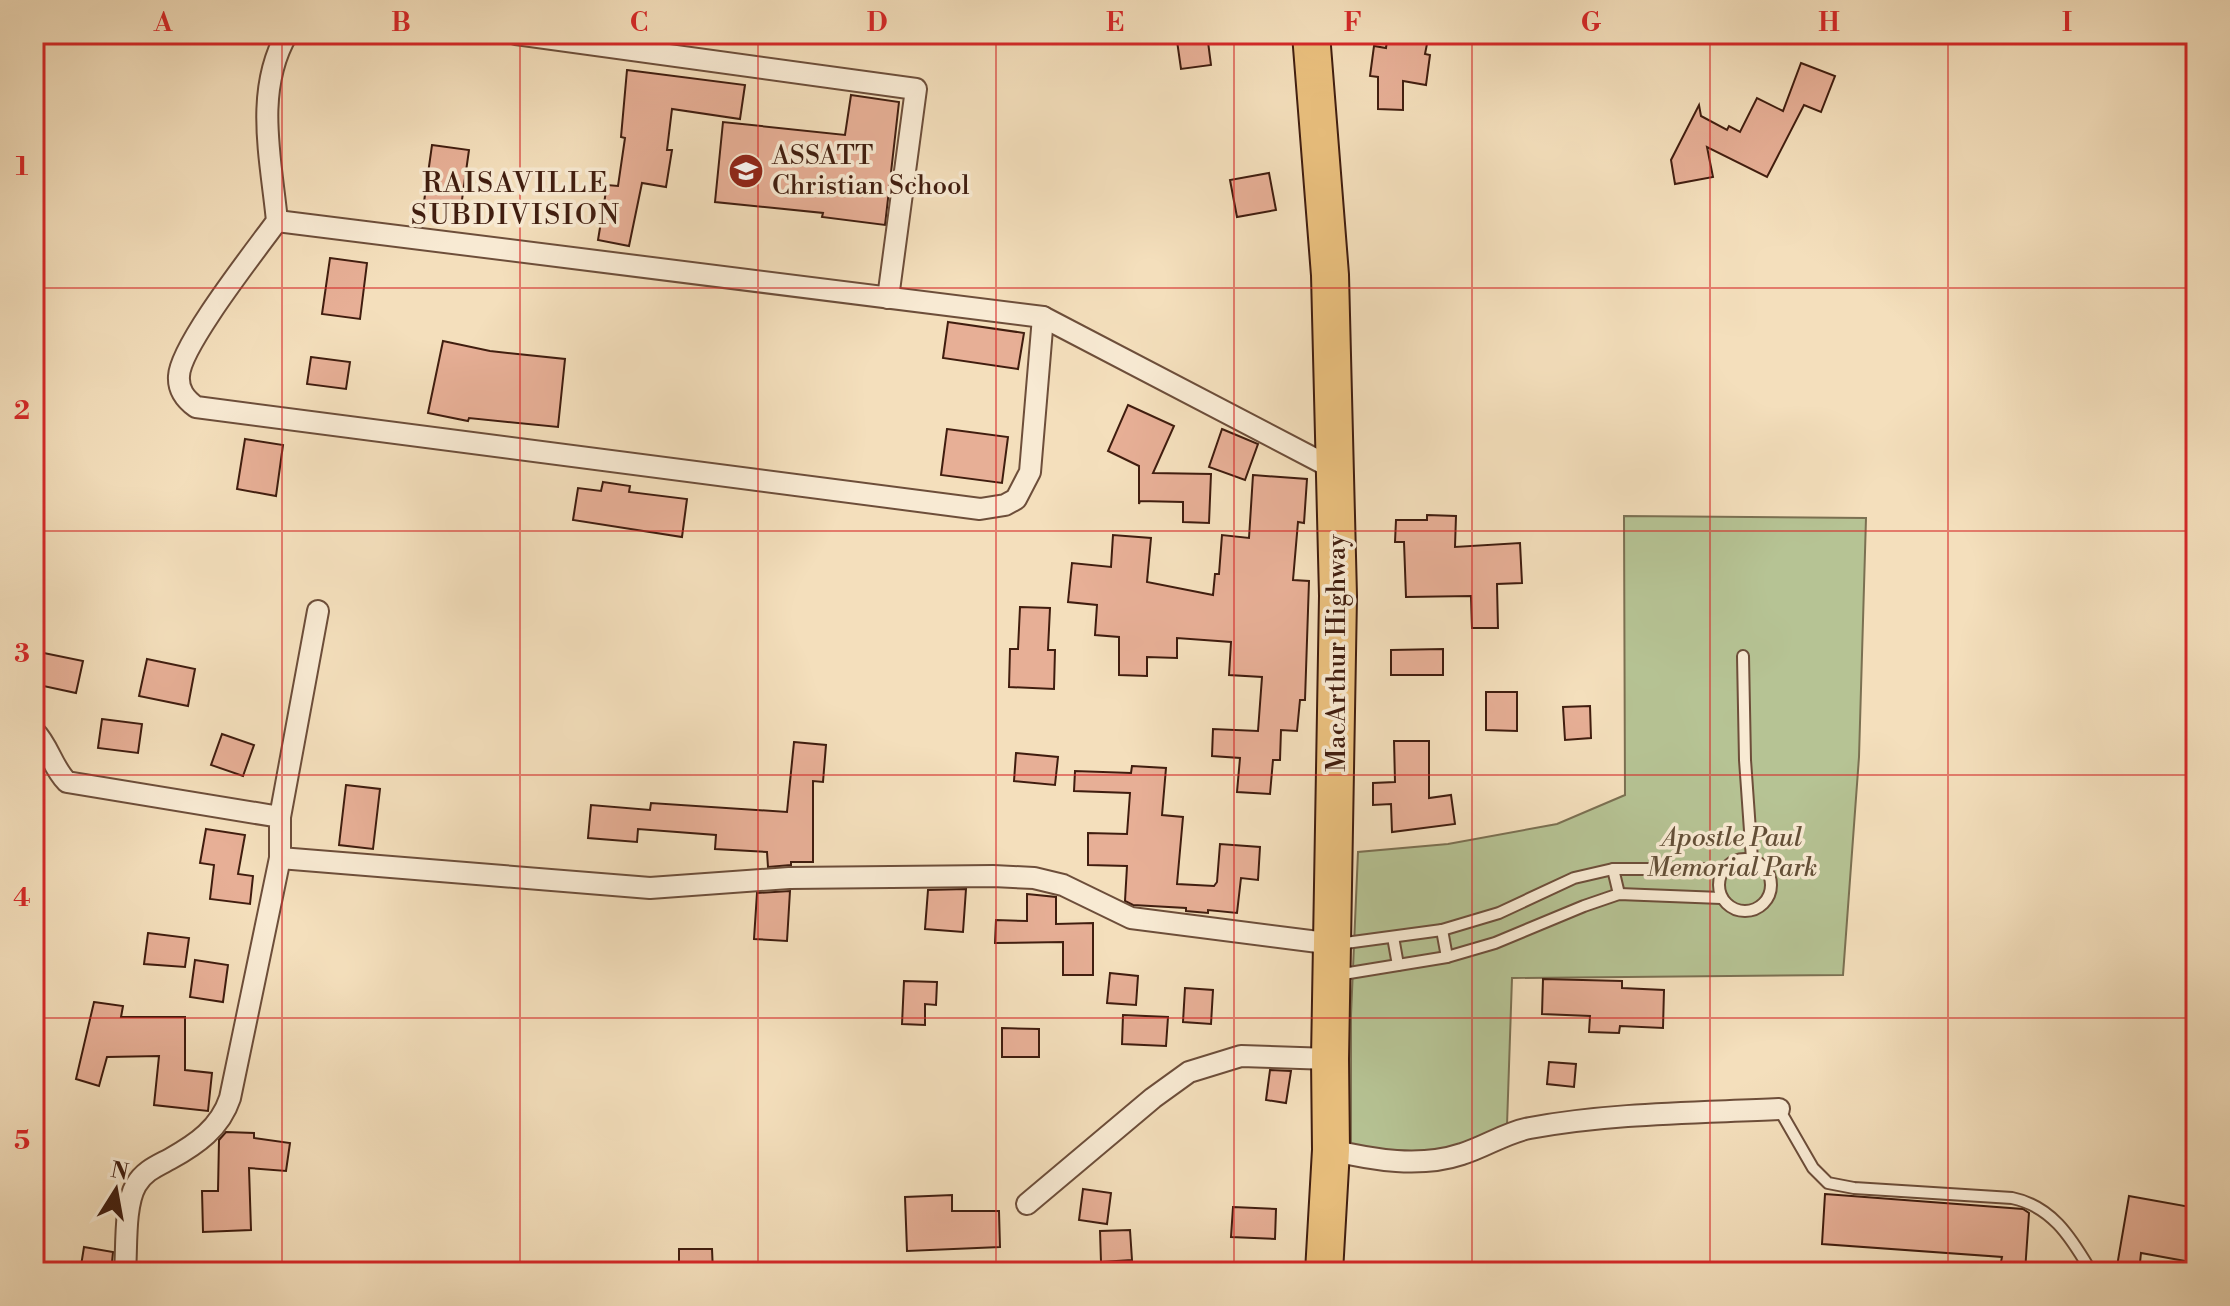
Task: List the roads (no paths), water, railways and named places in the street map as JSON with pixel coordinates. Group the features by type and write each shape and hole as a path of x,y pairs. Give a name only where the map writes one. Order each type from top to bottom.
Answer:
{"highway":[{"name":"MacArthur Highway","path":"1311,34 1330,275 1338,596 1331,1150 1324,1272"}],"street":[{"path":"287,34 271,72 266,101 277,221 193,339 181,364 179,386 182,394 196,407 988,509 1016,499 1030,472 1043,317"},
{"path":"516,34 916,89 888,298"},
{"path":"277,221 1043,317 1336,470"},
{"path":"125,1272 131,1199 138,1182 147,1171 208,1134 224,1115 230,1098 280,858 280,817 318,611"},
{"path":"34,731 45,743 55,766 67,782 280,817"},
{"path":"280,858 650,888 789,878 1034,878 1063,885 1131,918 1333,960"},
{"path":"1027,1204 1153,1098 1189,1072 1241,1056 1330,1059"},
{"path":"1331,1150 1365,1158 1440,1161 1527,1128 1648,1115 1779,1109"}],"lane":[{"path":"1743,656 1745,760 1752,859"},
{"path":"1752,859 1761,864 1771,882 1766,902 1748,912 1728,906 1721,898 1718,878 1731,862 1752,859"},
{"path":"1333,960 1393,937 1442,930 1499,913 1574,878 1613,869 1723,869"},
{"path":"1613,869 1619,894"},
{"path":"1333,960 1398,965 1447,957 1495,943 1619,894 1721,898"},
{"path":"1442,930 1447,957"},
{"path":"1393,937 1398,965"},
{"path":"1779,1109 1813,1168 1828,1183 1854,1188 2029,1201 2056,1221 2089,1268"}],"place":[{"name":"ASSATT Christian School","path":"746,171"}],"district":[{"name":"RAISAVILLE SUBDIVISION","path":"516,199"}],"park label":[{"name":"Apostle Paul Memorial Park","path":"1732,853"}]}
